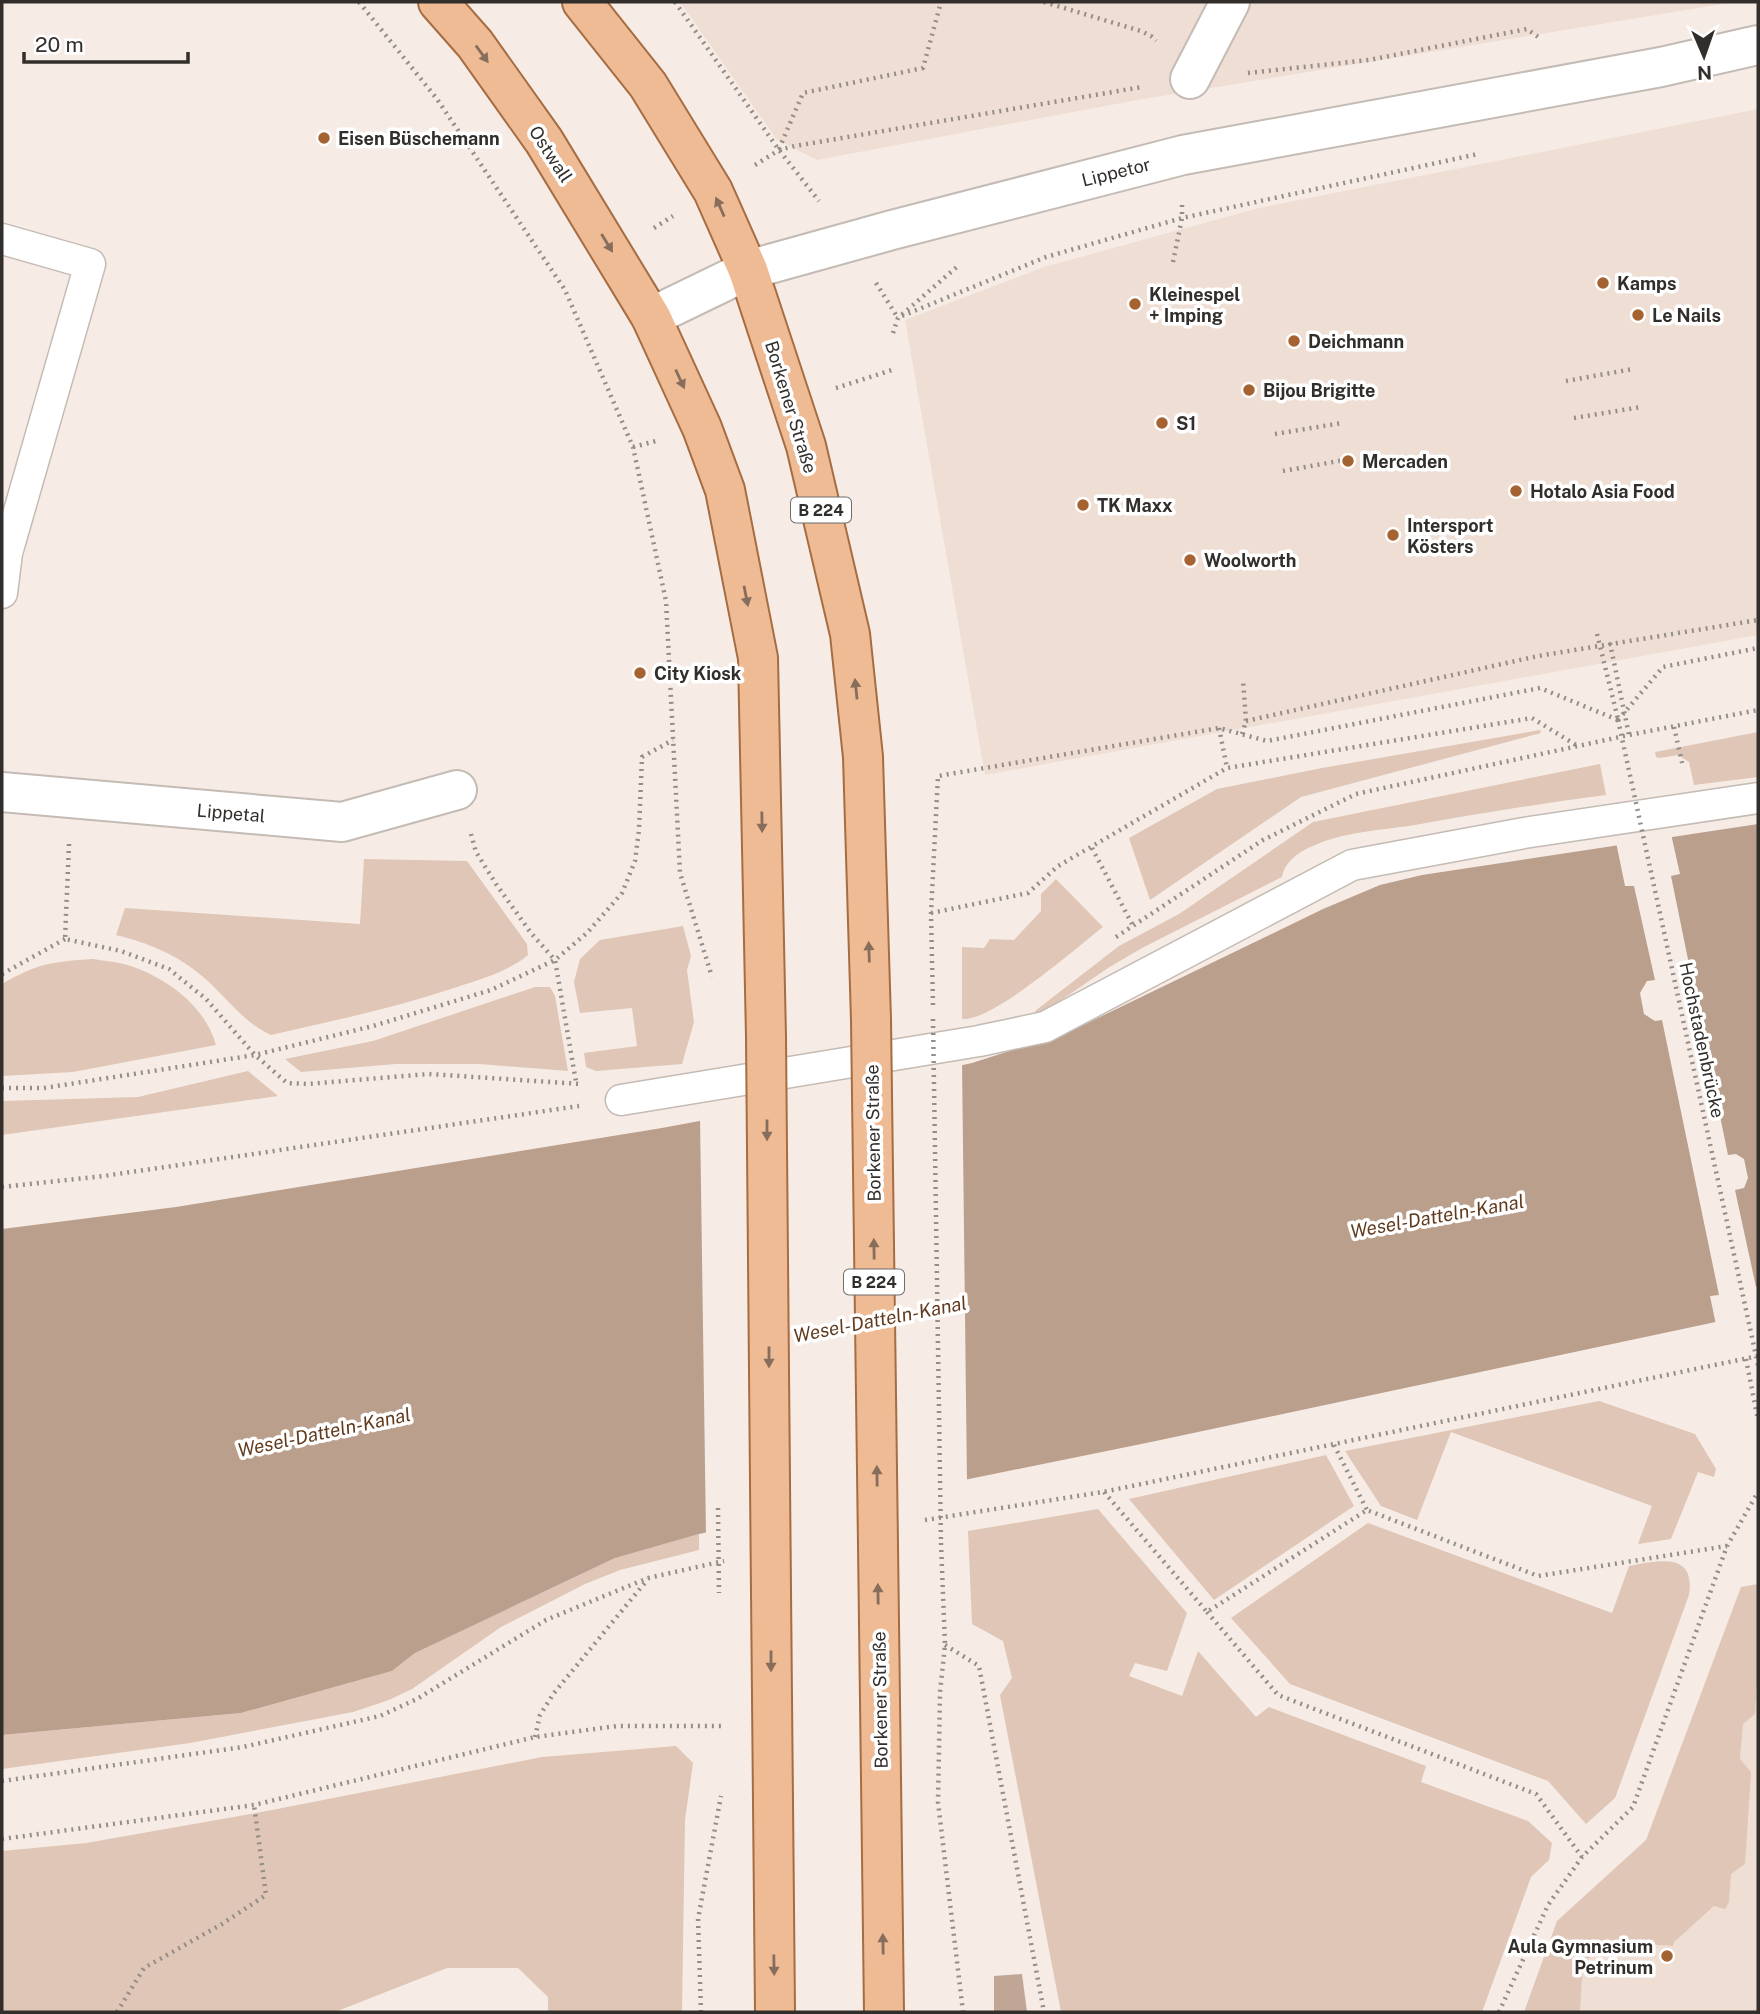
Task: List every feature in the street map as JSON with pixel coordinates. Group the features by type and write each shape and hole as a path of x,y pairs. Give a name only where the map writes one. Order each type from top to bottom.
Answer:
{"main road":[{"name":"Ostwall","path":"438,2 475,44 544,141 651,317"},
{"name":"B 224","path":"582,2 648,85 713,191 748,270"},
{"name":"Borkener Straße","path":"748,270 806,446 850,634 863,757 871,1020 884,2012"},
{"path":"651,317 702,428 725,490 758,658 766,1037 775,2012"}],"street":[{"path":"1190,79 1230,2"},
{"name":"Lippetor","path":"651,317 748,270 849,241 1183,155 1661,66 1758,45"},
{"name":"Lippetal","path":"2,792 342,822 457,790"}],"lane":[{"path":"2,239 90,264 7,553 2,593"},
{"path":"621,1100 979,1041 1045,1027 1352,865 1524,833 1758,798"}],"path":[{"path":"359,2 437,99 565,290 633,447 666,601 680,873 712,973 713,986"},
{"path":"675,2 779,150 849,241"},
{"path":"779,150 803,93 923,68 941,2"},
{"path":"1044,2 1151,36"},
{"path":"893,333 898,318 1046,257 1182,218 1487,152"},
{"path":"1173,262 1182,218"},
{"path":"1566,381 1633,369"},
{"path":"1574,418 1641,407"},
{"path":"1275,434 1342,423"},
{"path":"1283,471 1350,459"},
{"path":"1246,721 1538,656 1758,620"},
{"name":"Hochstadenbrücke","path":"1597,634 1758,1365"},
{"path":"1610,643 1629,734"},
{"path":"963,2012 938,1802 940,1692 945,1645 931,914 938,776 1219,728 1266,741 1540,688 1618,720 1663,667 1758,648"},
{"path":"1242,734 1246,721 1243,680"},
{"path":"931,914 1028,893 1058,866 1227,768 1532,718 1577,746 1758,710"},
{"path":"1219,728 1227,768"},
{"path":"2,1088 44,1088 255,1055 373,1026 491,990 555,960 587,933 622,893 635,861 642,757 673,740"},
{"path":"65,939 71,799"},
{"path":"1092,848 1132,924"},
{"path":"496,884 531,933 555,960 576,1082"},
{"path":"2,974 65,939 121,951 169,969 206,999 255,1055 287,1083 307,1084 429,1074 576,1082 621,1100"},
{"path":"2,1187 104,1176 621,1100"},
{"path":"916,1521 1103,1492 1758,1356"},
{"path":"1746,1359 1758,1420"},
{"path":"1334,1445 1367,1510 1538,1576 1727,1546"},
{"path":"1103,1492 1278,1695 1536,1794 1582,1857"},
{"path":"1499,2012 1548,1905 1582,1857 1633,1807 1727,1546 1758,1492"},
{"path":"1207,1612 1367,1510"},
{"path":"2,1781 243,1747 380,1716 417,1699 546,1620 648,1578 732,1559"},
{"path":"535,1737 540,1716 554,1693 648,1578"},
{"path":"945,1645 979,1666 1044,2012"},
{"path":"2,1839 254,1805 535,1737 617,1726 728,1726"},
{"path":"701,2012 698,1919 724,1782"},
{"path":"117,2012 144,1968 222,1924 266,1895 254,1805"}],"shaded area":[{"path":"680,2 1735,2 1132,101 817,160 777,140"},
{"name":"Mercaden","path":"1758,109 1758,635 985,775 905,320 1044,267 1259,208"},
{"path":"1540,730 1541,733 1301,797 1150,900 1129,838 1217,789"},
{"path":"1758,732 1758,777 1694,785 1689,762 1678,755 1656,757 1655,752"},
{"path":"1600,764 1606,795 1364,832 1309,847 1290,861 1282,877 1142,948 1038,1016 1035,1011 1119,946 1179,914 1313,822"},
{"path":"364,859 467,861 527,944 528,955 492,975 431,995 271,1035 251,1023 211,984 182,961 150,946 116,935 125,908 360,924"},
{"path":"1056,879 1103,927 1013,997 976,1017 962,1019 962,947 984,948 990,939 1014,940 1041,911 1041,894"},
{"path":"683,926 691,956 687,970 694,1022 682,1064 596,1071 586,1067 584,1053 637,1046 632,1008 580,1013 574,982 580,959 600,940"},
{"path":"93,959 131,966 171,986 194,1006 211,1031 216,1045 73,1072 2,1076 2,984 45,965"},
{"path":"535,987 550,987 555,996 568,1071 479,1064 396,1064 301,1072 285,1059 373,1041"},
{"path":"248,1071 278,1096 2,1135 2,1101 138,1097"},
{"path":"1599,1401 1695,1434 1716,1469 1714,1477 1698,1472 1671,1539 1638,1544 1652,1506 1451,1432 1417,1520 1381,1506 1345,1451"},
{"path":"1326,1455 1354,1506 1214,1600 1129,1499"},
{"path":"1098,1509 1187,1613 1167,1671 1135,1663 1129,1676 1182,1696 1198,1651 1256,1717 1269,1707 1426,1766 1421,1782 1528,1821 1552,1843 1549,1860 1531,1877 1482,2012 1061,2012 1000,1695 1012,1678 1003,1641 972,1624 968,1531"},
{"path":"1368,1523 1612,1613 1629,1566 1662,1561 1680,1565 1687,1571 1690,1581 1689,1595 1615,1798 1586,1824 1548,1781 1290,1684 1231,1618"},
{"path":"699,1534 699,1550 620,1570 585,1584 501,1627 412,1689 389,1700 353,1712 190,1743 2,1769 2,1735 241,1713 392,1671 415,1653 617,1557"},
{"path":"1758,1584 1755,1714 1743,1724 1740,1759 1751,1772 1745,1864 1731,1874 1729,1902 1725,1909 1714,1906 1674,1942 1673,1946 1608,1942 1583,1963 1580,2012 1524,2012 1557,1921 1646,1840 1741,1587"},
{"name":"Aula Gymnasium Petrinum","path":"1758,1667 1758,2012 1580,2012 1583,1963 1608,1942 1673,1946 1673,1942 1714,1906 1729,1902 1731,1873 1751,1773 1740,1759 1743,1724 1755,1714"},
{"path":"676,1746 693,1763 685,1820 682,2012 548,2012 548,1997 518,1968 447,1968 335,2012 2,2012 2,1851 86,1843 542,1757"},
{"path":"1022,1974 1027,2012 994,2012 994,1976"}],"water":[{"name":"Wesel-Datteln-Kanal","path":"1758,824 1758,1313 1151,1442 699,1534 615,1558 415,1653 392,1671 241,1713 2,1735 2,1229 176,1207 662,1128 972,1063 1071,1031 1323,909 1380,885 1422,875"}],"pier":[{"path":"1671,834 1680,874 1671,876 1728,1155 1736,1154 1744,1159 1748,1178 1744,1188 1735,1190 1758,1287 1758,1317 1716,1325 1710,1296 1719,1295 1662,1020 1655,1021 1644,1014 1640,993 1647,981 1655,980 1634,886 1625,886 1616,842"},
{"path":"962,1062 967,1483 706,1536 700,1117"}],"place":[{"name":"Eisen Büschemann","path":"324,138"},
{"name":"Kamps","path":"1603,283"},
{"name":"Kleinespel + Imping","path":"1135,304"},
{"name":"Le Nails","path":"1638,315"},
{"name":"Deichmann","path":"1294,341"},
{"name":"Bijou Brigitte","path":"1249,390"},
{"name":"S1","path":"1162,423"},
{"name":"Mercaden","path":"1348,461"},
{"name":"Hotalo Asia Food","path":"1516,491"},
{"name":"TK Maxx","path":"1083,505"},
{"name":"Intersport Kösters","path":"1393,535"},
{"name":"Woolworth","path":"1190,560"},
{"name":"City Kiosk","path":"640,673"},
{"name":"Aula Gymnasium Petrinum","path":"1667,1956"}]}
